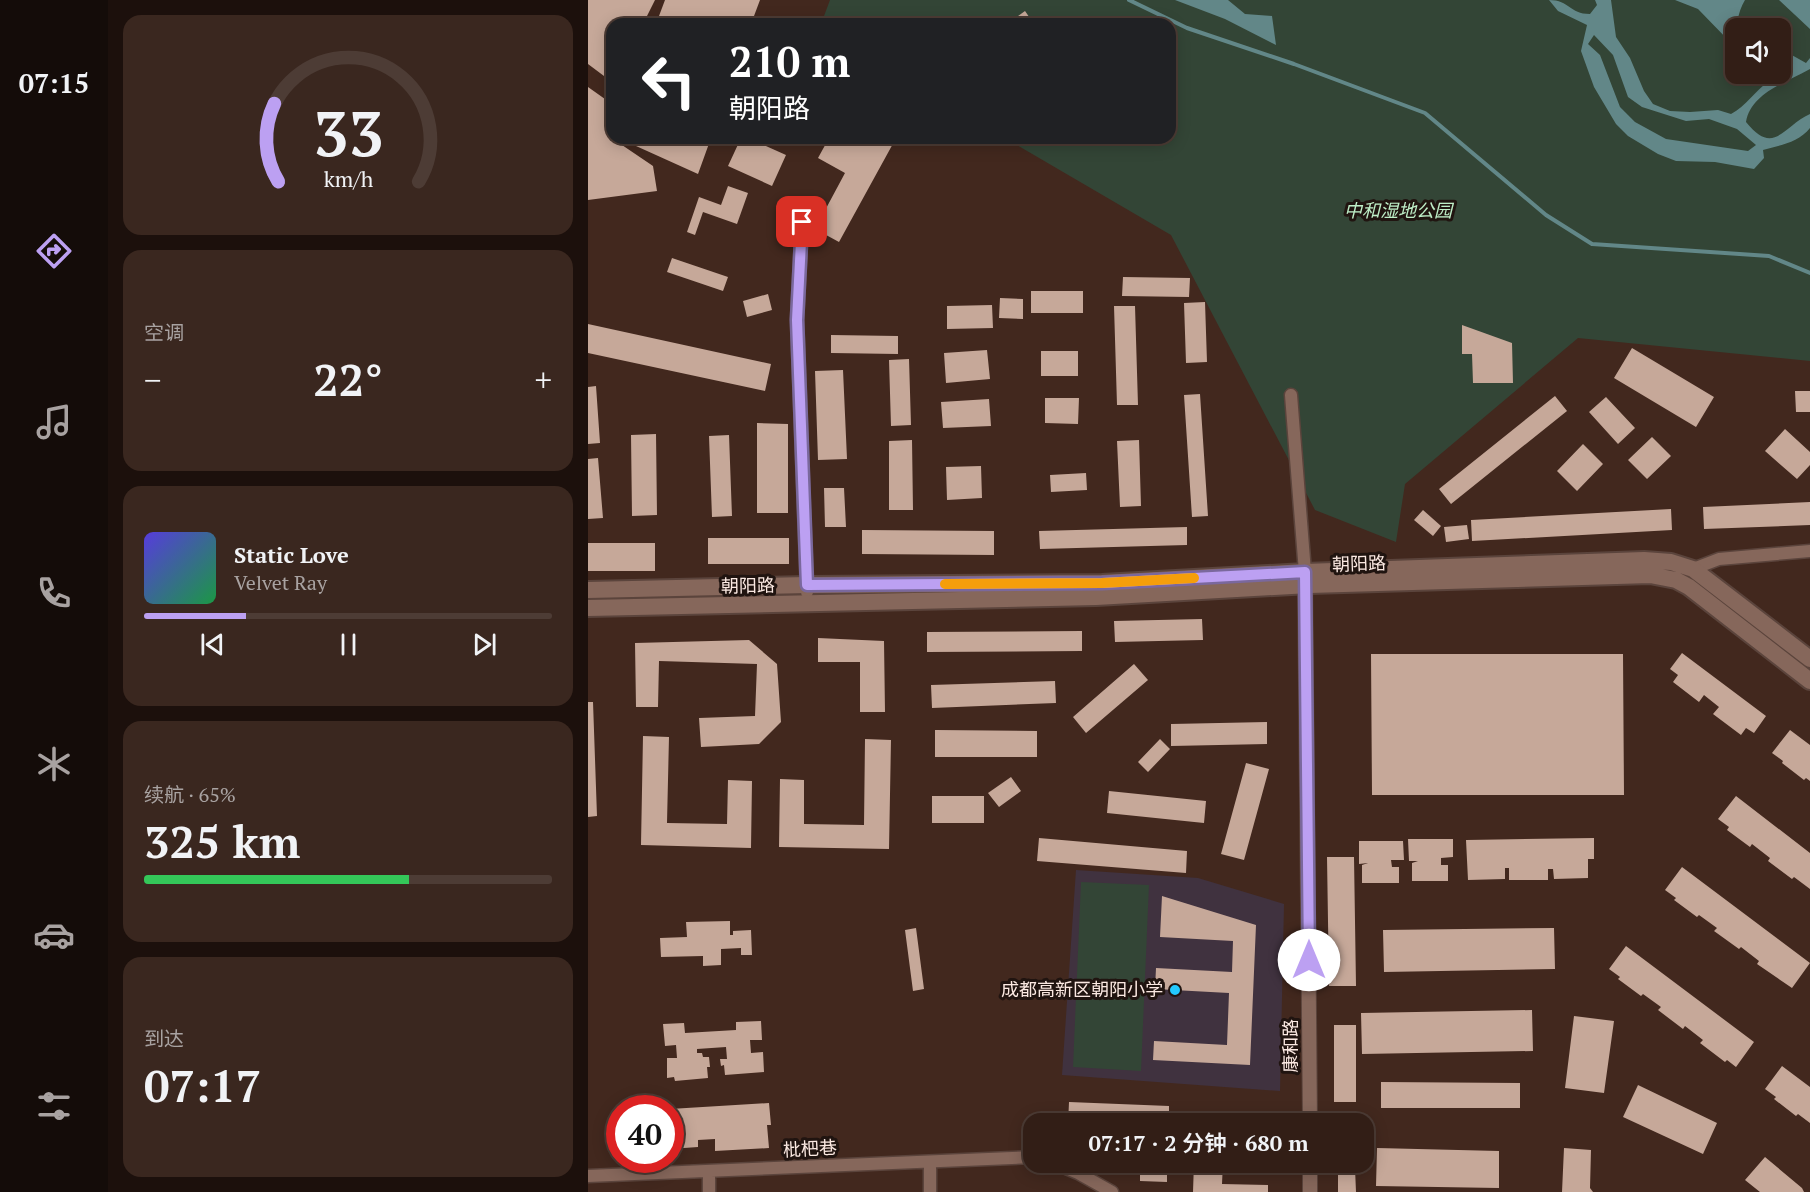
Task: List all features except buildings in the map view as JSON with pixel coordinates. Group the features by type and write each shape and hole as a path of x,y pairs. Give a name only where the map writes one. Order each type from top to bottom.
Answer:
{"main road":[{"name":"朝阳路","path":"588,608 1096,597 1305,579 1644,560 1671,562 1693,569"},
{"path":"1693,569 1810,658"},
{"name":"朝阳路","path":"588,590 1650,574 1676,580 1689,587 1810,681"}],"street":[{"path":"802,222 797,320 808,605"},
{"path":"1291,395 1305,579"},
{"path":"1693,569 1719,558 1810,551"},
{"name":"康和路","path":"1305,579 1310,1113"},
{"name":"枇杷巷","path":"588,1176 1023,1158"},
{"path":"930,1162 930,1192"},
{"path":"708,1172 709,1192"},
{"path":"1078,1173 1112,1192"},
{"path":"1310,1173 1310,1192"}],"shaded area":[{"name":"成都高新区朝阳小学","path":"1076,870 1198,878 1284,904 1280,1091 1062,1075"}],"green space":[{"name":"中和湿地公园","path":"830,0 1810,0 1810,361 1578,338 1405,484 1396,542 1315,510 1171,235 1015,144 1176,144 1176,18 823,18"},
{"path":"1081,882 1149,885 1141,1071 1073,1067"}],"water":[{"path":"1175,0 1228,0 1245,14 1272,16 1276,45 1225,19"},
{"path":"1549,0 1561,2 1578,12 1590,14 1597,5 1595,0 1611,0 1616,37 1630,58 1644,91 1653,104 1670,111 1718,110 1731,114 1765,84 1781,84 1755,103 1746,122 1756,132 1771,138 1778,136 1810,114 1810,128 1794,140 1763,150 1764,158 1754,169 1715,162 1676,161 1658,154 1628,136 1616,124 1594,87 1581,51 1587,25 1558,11","holes":["1594,35 1613,55 1628,97 1642,107 1686,121 1709,119 1737,129 1756,145 1748,151 1666,139 1635,122 1620,107 1600,55 1588,44"]},
{"path":"1675,0 1745,0 1738,18 1725,18 1725,37 1698,9"},
{"path":"1779,0 1810,0 1810,29"},
{"path":"1791,55 1806,63 1810,58 1810,69 1791,79"}],"waterway":[{"path":"1129,0 1166,18"},
{"path":"1176,23 1425,113 1546,215 1592,244 1769,256 1810,273"}],"slow traffic":[{"path":"945,584 1102,583 1194,578"}],"place":[{"name":"成都高新区朝阳小学","path":"1175,990"}],"route":[{"path":"802,222 797,320 807,585 1102,583 1305,572 1309,960"}]}
